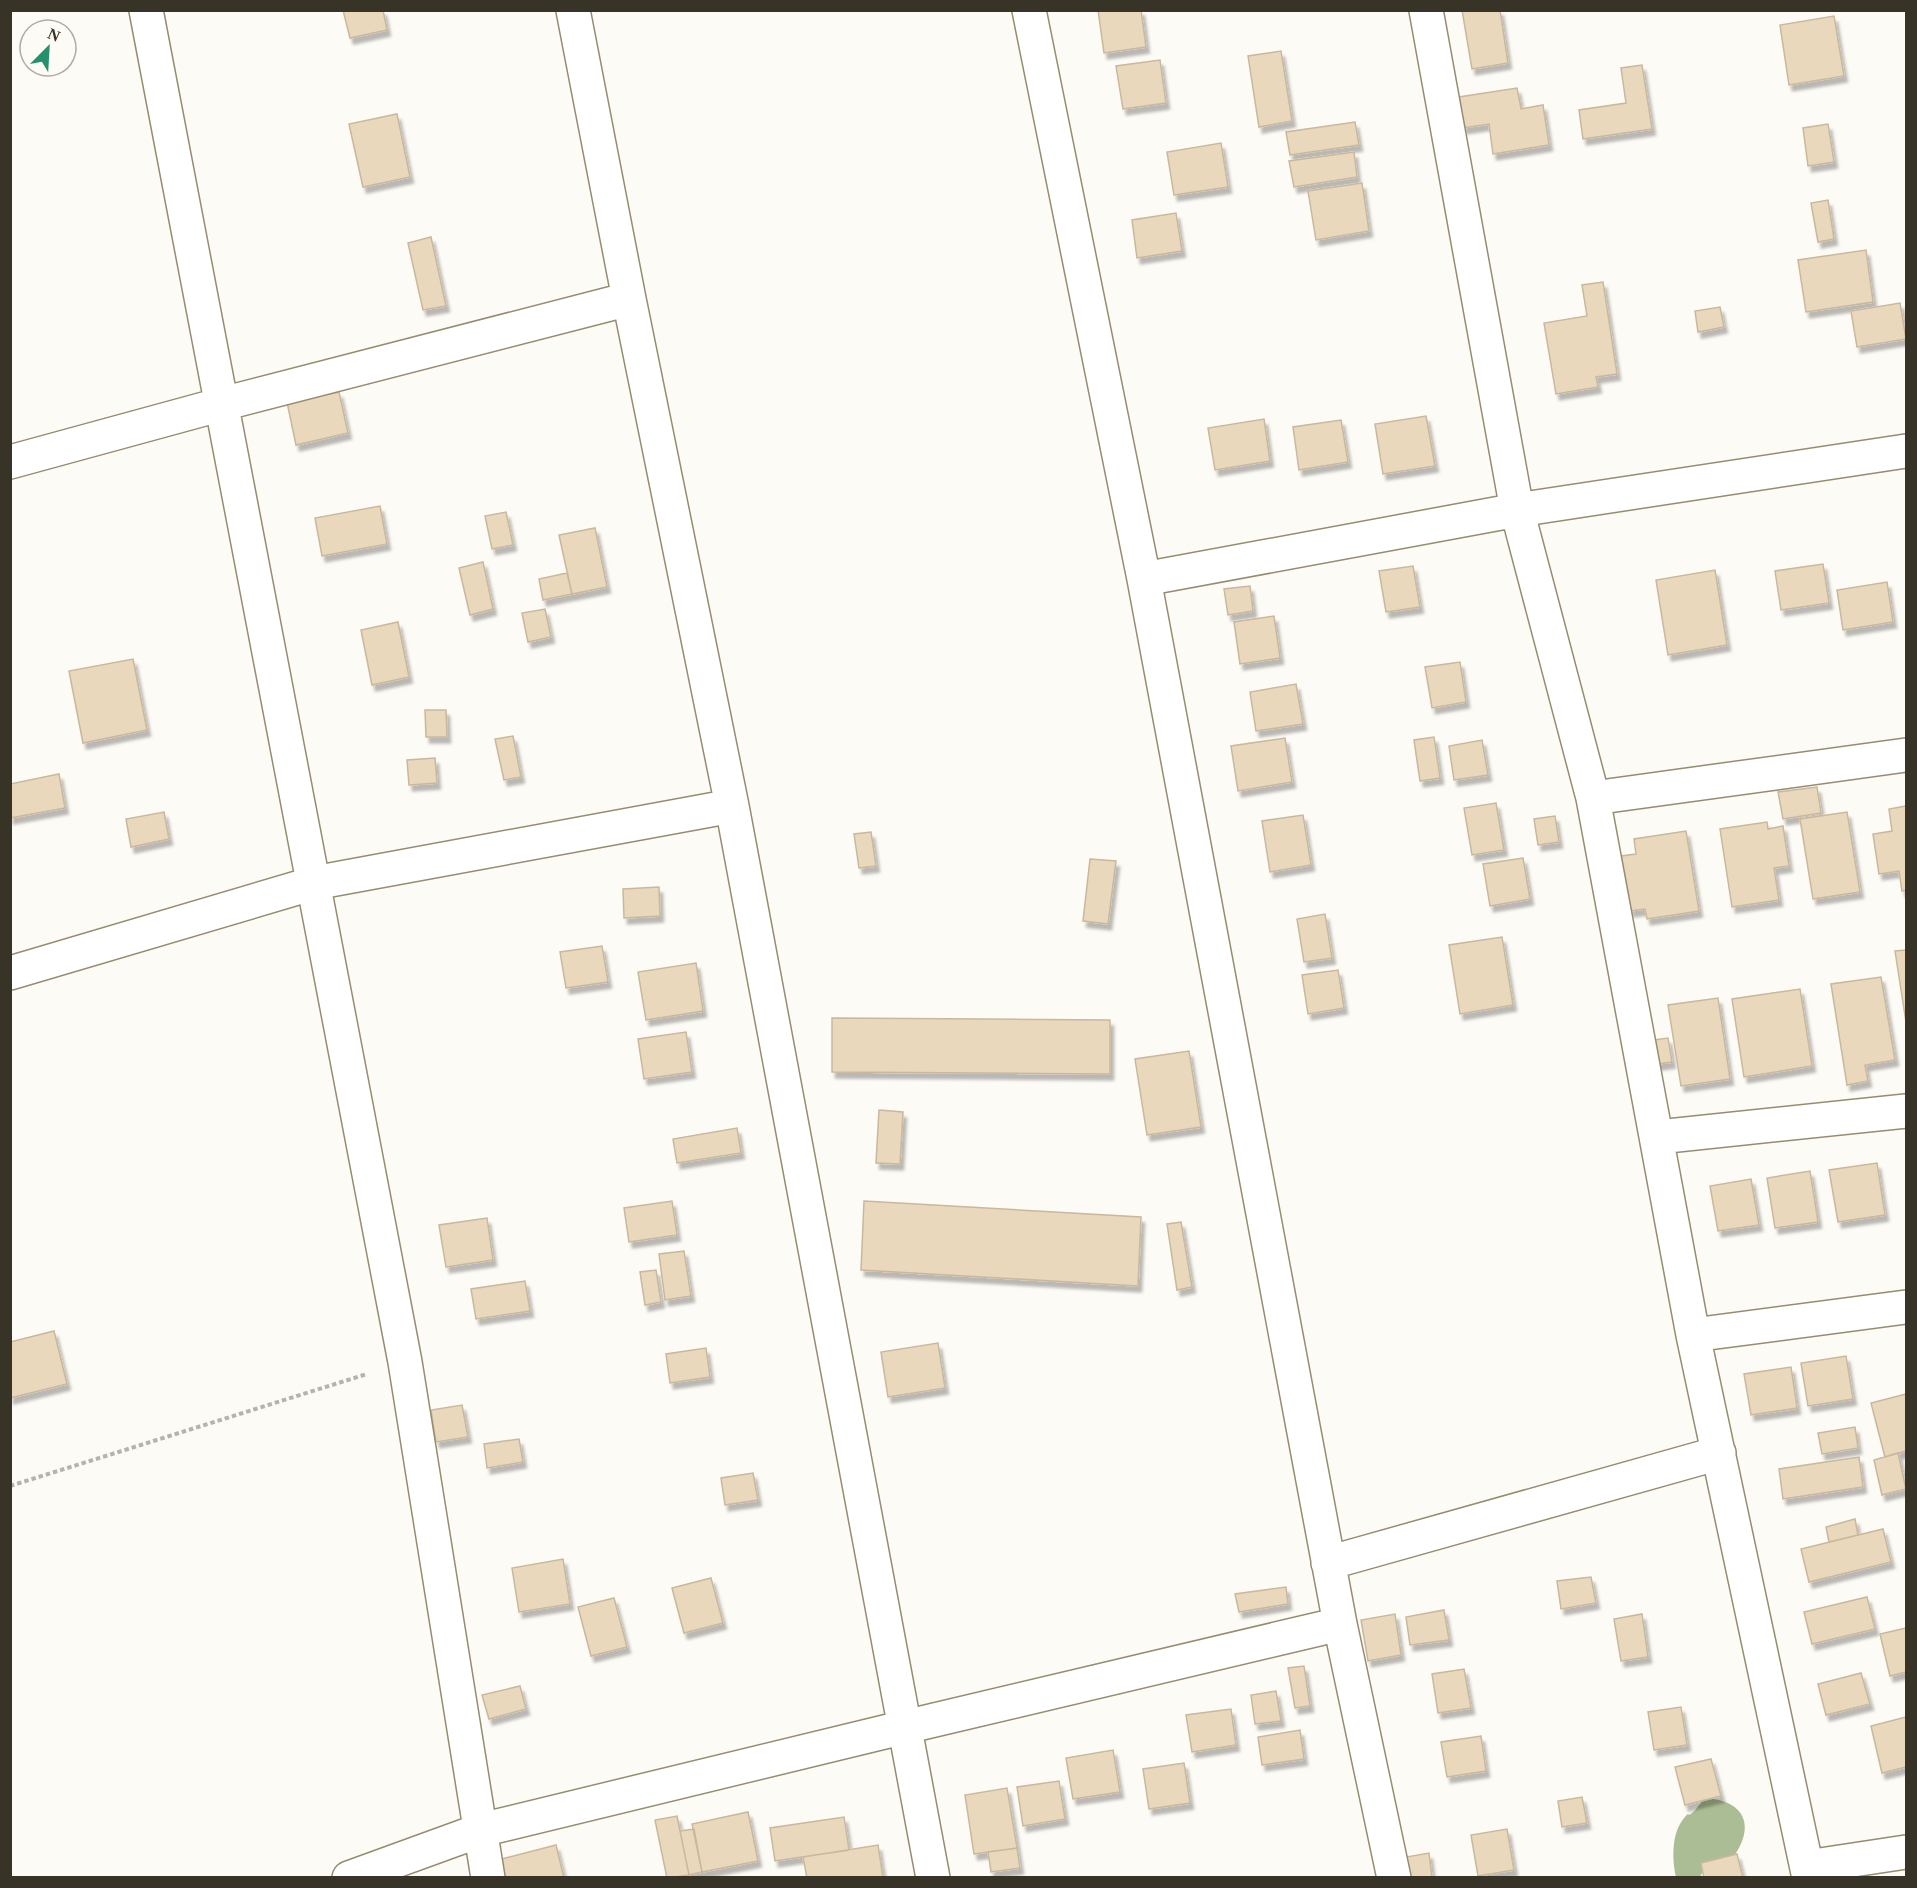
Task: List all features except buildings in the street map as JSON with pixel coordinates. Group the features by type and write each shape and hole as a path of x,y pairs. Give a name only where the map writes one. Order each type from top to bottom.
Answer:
{"street":[{"path":"146,10 405,1362 488,1878"},
{"path":"573,10 732,806 933,1878"},
{"path":"1029,10 1144,579 1328,1563 1394,1878"},
{"path":"1426,10 1517,510 1593,798 1694,1335 1808,1872 1906,1852"},
{"path":"10,462 223,404 629,299"},
{"path":"1144,579 1517,510 1906,451"},
{"path":"1593,798 1906,755"},
{"path":"10,973 314,883 732,806"},
{"path":"1658,1137 1906,1111"},
{"path":"1694,1335 1906,1307"},
{"path":"1328,1563 1719,1453"},
{"path":"349,1878 481,1830 1340,1624"}],"path":[{"path":"10,1486 405,1362"}],"green space":[{"path":"1706,1798 1720,1800 1738,1810 1745,1826 1744,1836 1732,1859 1706,1865 1700,1877 1676,1877 1673,1854 1677,1830 1685,1817 1691,1814"}]}
